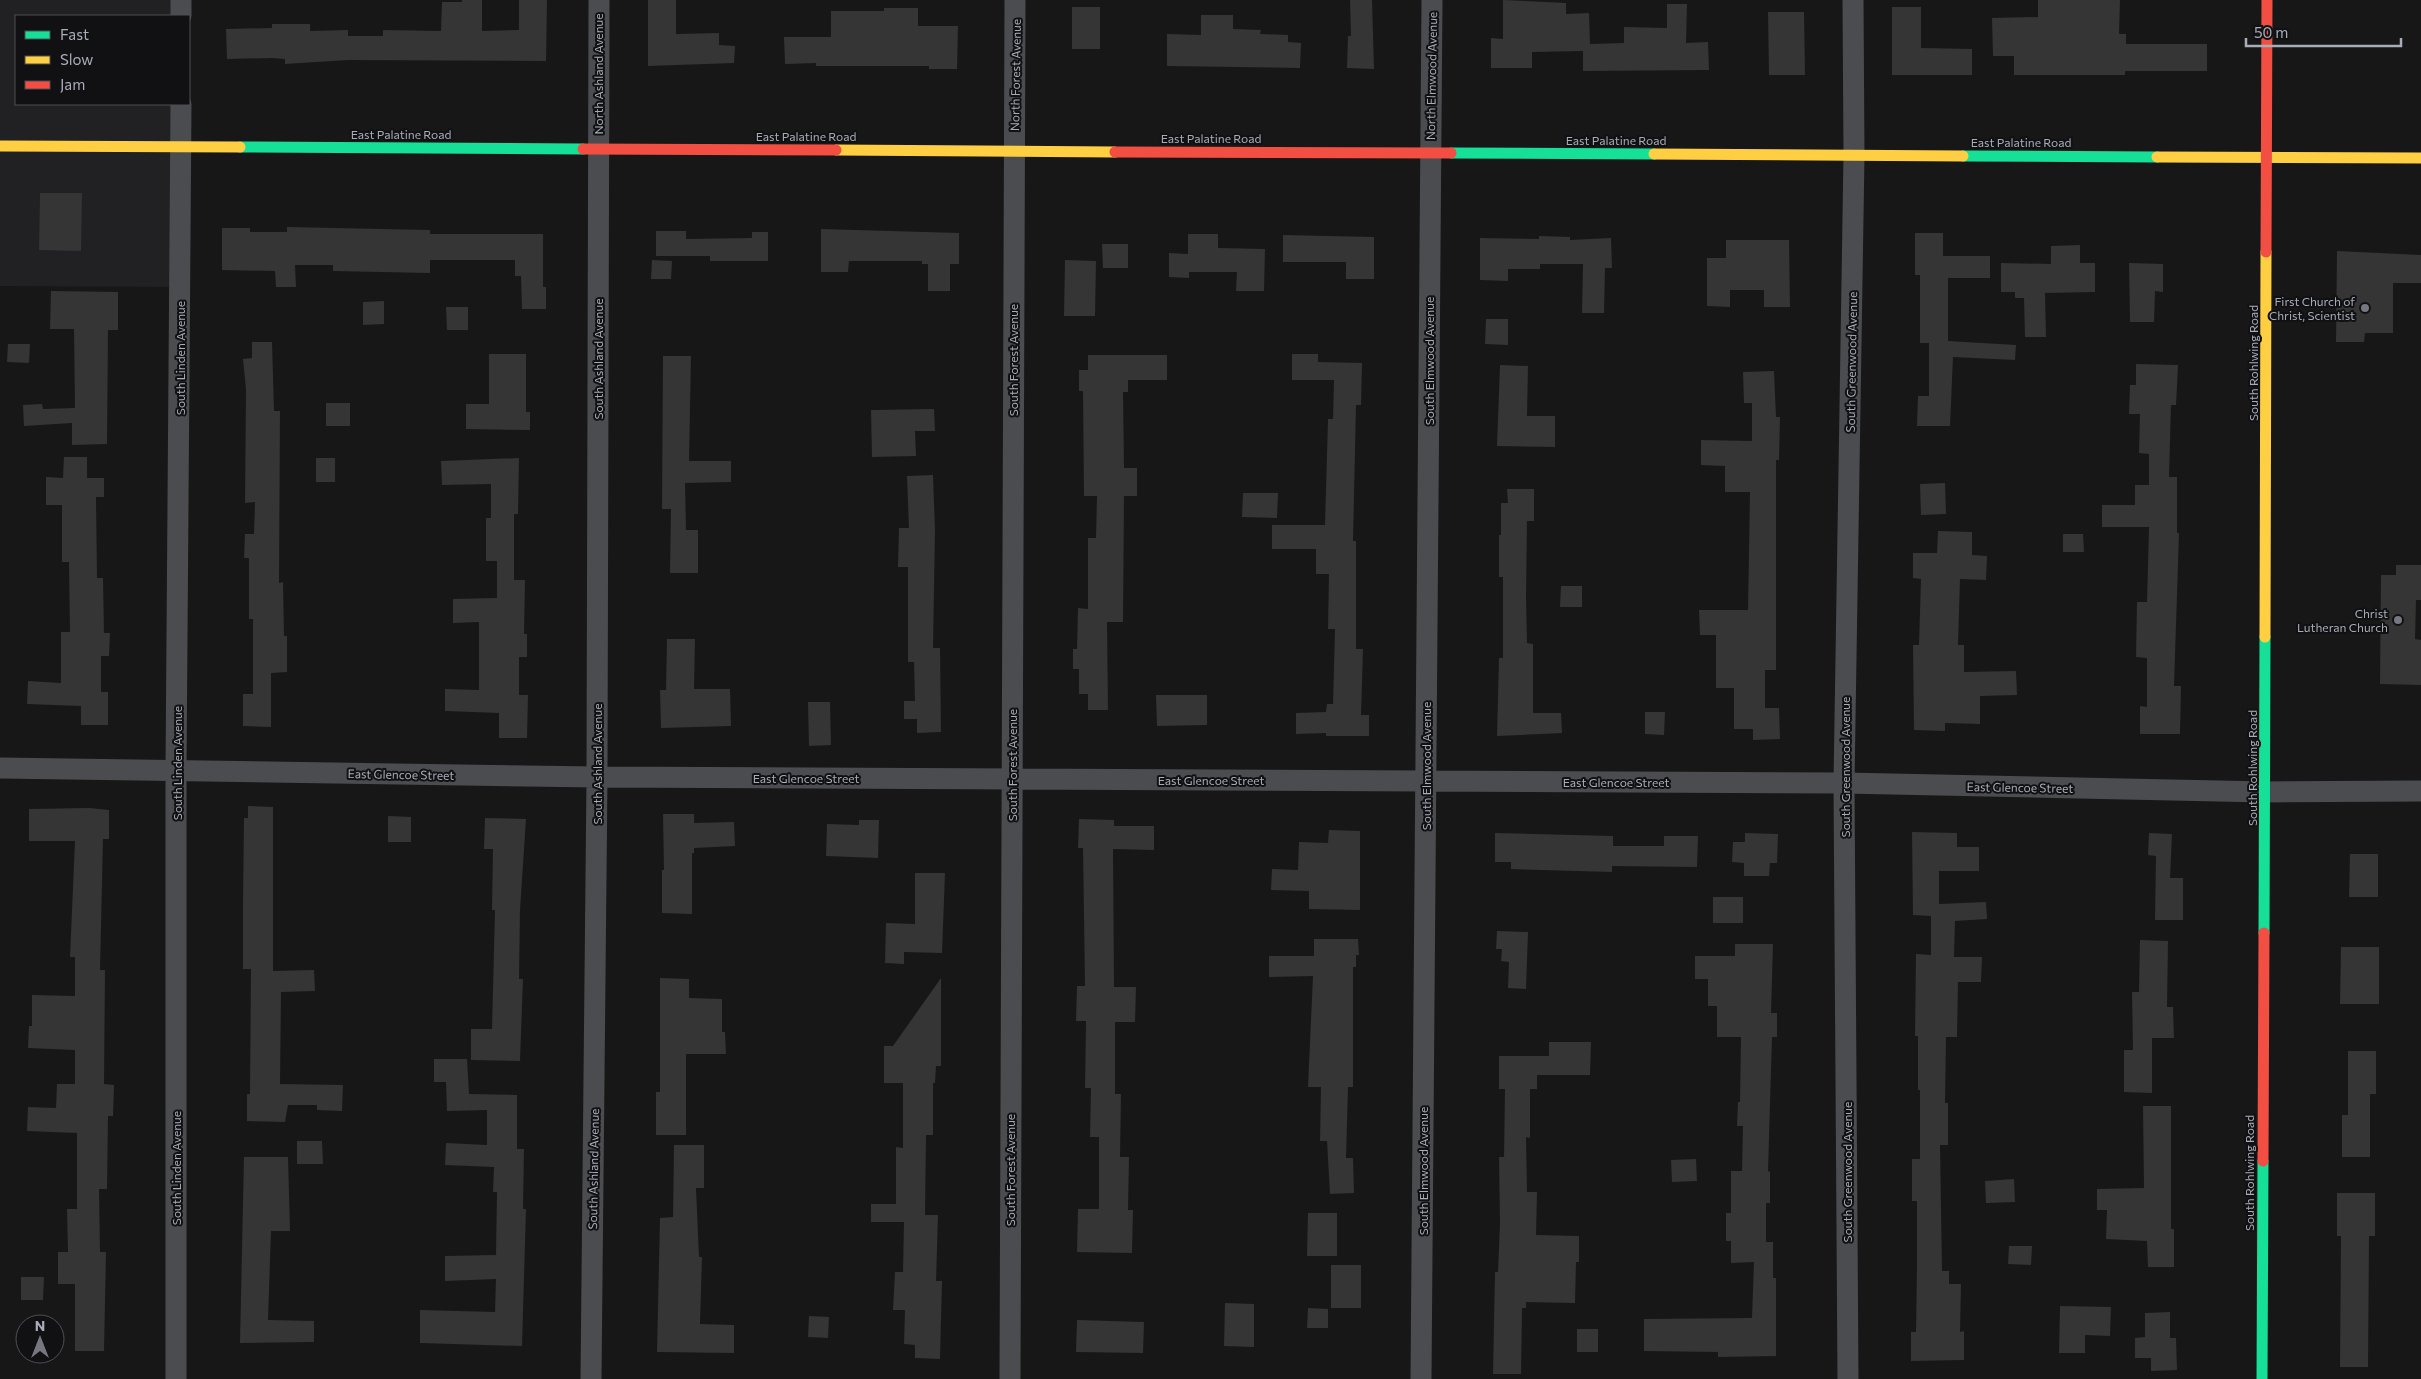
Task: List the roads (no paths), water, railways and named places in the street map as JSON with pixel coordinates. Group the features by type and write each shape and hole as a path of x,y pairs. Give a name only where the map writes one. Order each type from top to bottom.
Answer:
{"main road":[{"name":"South Rohlwing Road","path":"2262,1379 2267,0"},
{"name":"East Palatine Road","path":"0,146 2421,158"}],"street":[{"path":"181,0 181,15"},
{"name":"North Ashland Avenue","path":"598,149 599,0"},
{"name":"North Forest Avenue","path":"1014,151 1016,0"},
{"name":"North Elmwood Avenue","path":"1431,153 1432,0"},
{"name":"South Greenwood Avenue","path":"1848,1379 1844,783 1854,155 1853,0"},
{"name":"South Linden Avenue","path":"176,1379 176,770 181,105"},
{"name":"South Ashland Avenue","path":"592,1379 597,778 598,149"},
{"name":"South Forest Avenue","path":"1010,1379 1014,151"},
{"name":"South Elmwood Avenue","path":"1421,1379 1431,153"},
{"name":"East Glencoe Street","path":"0,768 597,778 1844,783 2265,792 2421,791"}],"place":[{"name":"First Church of Christ, Scientist","path":"2365,308"},
{"name":"Christ Lutheran Church","path":"2398,620"}]}
